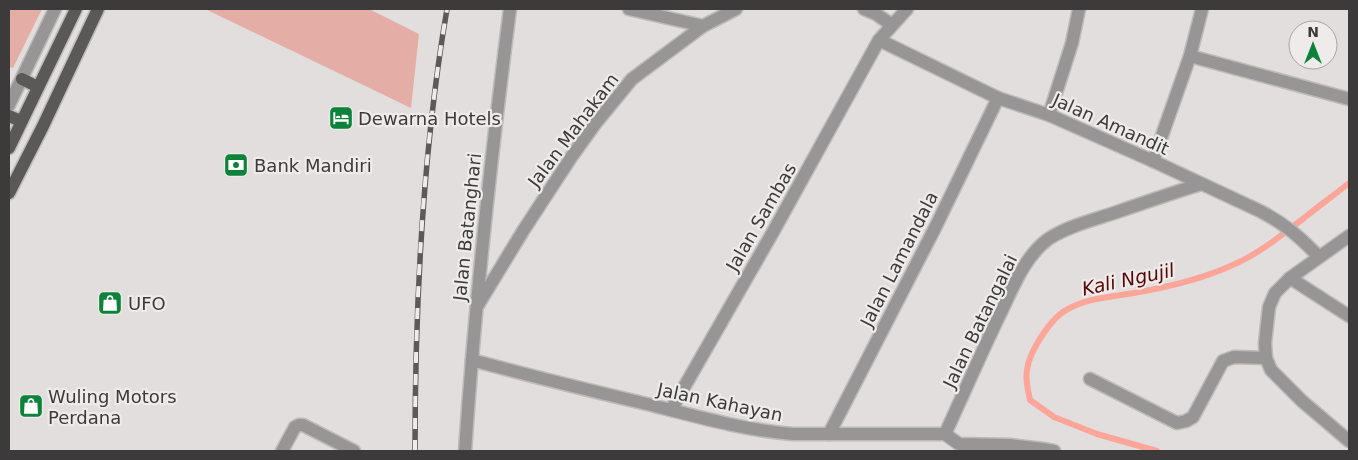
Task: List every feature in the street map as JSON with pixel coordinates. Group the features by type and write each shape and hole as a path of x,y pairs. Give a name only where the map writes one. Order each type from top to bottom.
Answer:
{"main road":[{"path":"9,148 76,9"},
{"path":"9,193 98,9"},
{"path":"22,79 38,87"},
{"path":"9,116 21,121"}],"street":[{"path":"9,105 55,9"},
{"name":"Jalan Batanghari","path":"472,360 494,132 510,9"},
{"path":"629,9 703,26"},
{"name":"Jalan Mahakam","path":"476,308 539,205 572,156 594,124 632,79 703,26 736,9"},
{"path":"864,9 876,14 892,25"},
{"name":"Jalan Sambas","path":"671,410 774,232 879,40 907,9"},
{"path":"1049,115 1072,42 1079,9"},
{"path":"1153,161 1190,56 1202,9"},
{"name":"Jalan Amandit","path":"879,40 998,98 1049,115 1153,161 1278,220 1299,236 1319,257"},
{"path":"1190,56 1349,99"},
{"name":"Jalan Lamandala","path":"829,434 932,235 998,98"},
{"name":"Jalan Batangalai","path":"945,434 984,347 1010,295 1029,259 1046,240 1093,220 1201,184"},
{"path":"1349,236 1290,278 1275,293 1269,307 1266,343 1266,358 1272,370 1302,401 1349,441"},
{"path":"1290,278 1349,316"},
{"path":"1090,379 1177,423 1193,417 1223,361 1234,357 1266,358"},
{"path":"465,451 472,360"},
{"name":"Jalan Kahayan","path":"472,360 744,428 793,434 945,434 959,444 1010,446 1054,451"},
{"path":"282,451 295,427 299,424 354,451"}],"shaded area":[{"path":"9,9 42,9 13,68 9,67"},
{"path":"205,9 369,9 419,34 411,108"}],"waterway":[{"name":"Kali Ngujil","path":"1157,451 1097,434 1054,417 1030,400 1026,378 1027,370 1036,345 1048,327 1061,313 1083,302 1173,285 1211,274 1235,264 1271,243 1349,183"}],"railway":[{"path":"415,451 416,340 422,229 431,119 447,9"}],"place":[{"name":"Dewarna Hotels","path":"341,118"},
{"name":"Bank Mandiri","path":"236,165"},
{"name":"UFO","path":"110,303"},
{"name":"Wuling Motors Perdana","path":"31,406"}]}
